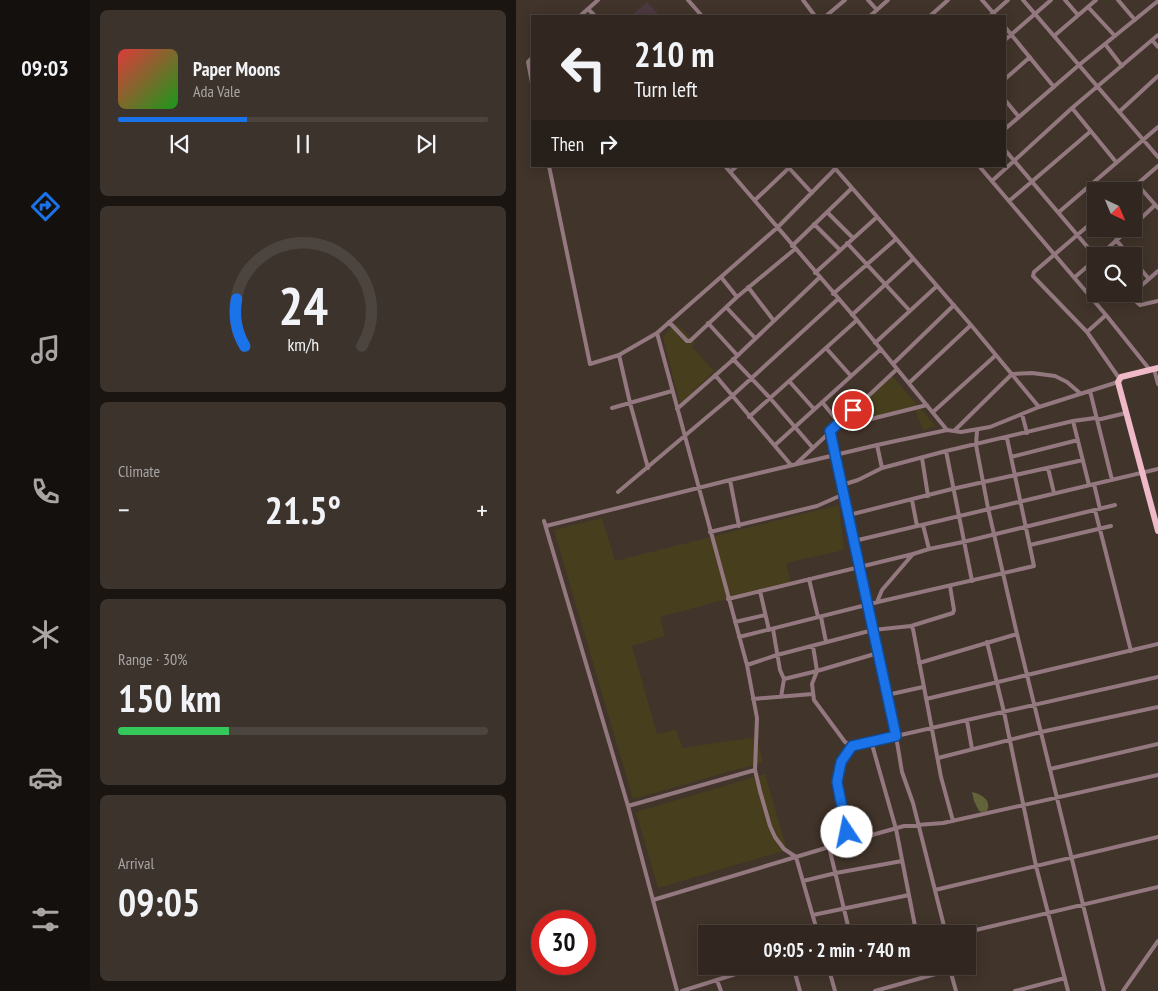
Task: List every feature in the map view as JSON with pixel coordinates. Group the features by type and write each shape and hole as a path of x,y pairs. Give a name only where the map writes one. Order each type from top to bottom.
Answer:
{"main road":[{"path":"1154,369 1119,380 1158,531"}],"street":[{"path":"581,15 598,0"},
{"path":"688,0 701,15"},
{"path":"803,0 813,15"},
{"path":"827,15 845,0"},
{"path":"868,0 877,10"},
{"path":"871,15 888,0"},
{"path":"931,15 948,0"},
{"path":"982,0 993,15 1008,0"},
{"path":"1023,0 1158,157"},
{"path":"1006,39 1051,0"},
{"path":"1065,0 1078,15"},
{"path":"1054,36 1096,0"},
{"path":"1118,0 1135,20"},
{"path":"1006,128 1079,65 1158,1"},
{"path":"1088,7 1115,36"},
{"path":"588,9 594,15"},
{"path":"1006,27 1054,87"},
{"path":"992,181 1072,108 1158,35"},
{"path":"1152,40 1158,47"},
{"path":"1105,44 1122,66"},
{"path":"1006,78 1030,57"},
{"path":"531,59 528,62 531,78"},
{"path":"1119,112 1158,76"},
{"path":"1006,101 1019,117"},
{"path":"1072,108 1116,162"},
{"path":"1059,212 1158,127"},
{"path":"1009,201 1033,183 1091,131"},
{"path":"1006,151 1088,247"},
{"path":"1139,182 1158,166"},
{"path":"550,167 590,364 619,355 657,333 778,227 834,168 1040,407"},
{"path":"726,167 778,227 815,274 857,320 947,430"},
{"path":"730,172 736,167"},
{"path":"754,200 790,167 812,193"},
{"path":"980,167 1154,369 1158,384"},
{"path":"669,322 688,342 737,296 793,248 814,224 852,188"},
{"path":"1142,190 1156,207 1142,218"},
{"path":"827,212 854,238"},
{"path":"815,274 876,216"},
{"path":"814,224 840,250"},
{"path":"546,526 835,454 947,430 977,431 1119,380 1086,332 1033,276 1034,272 1087,227"},
{"path":"833,294 896,238"},
{"path":"1108,247 1118,238"},
{"path":"1116,240 1122,247"},
{"path":"847,243 910,311"},
{"path":"852,315 913,259"},
{"path":"1075,277 1087,266"},
{"path":"1142,271 1148,279"},
{"path":"1142,284 1158,271"},
{"path":"721,277 737,296"},
{"path":"677,409 733,360 819,278"},
{"path":"875,342 937,286"},
{"path":"748,287 774,321"},
{"path":"618,492 732,396 838,299"},
{"path":"1138,302 1140,305 1158,301"},
{"path":"893,364 954,305"},
{"path":"726,307 755,338"},
{"path":"1086,332 1106,315"},
{"path":"750,417 857,320"},
{"path":"708,323 737,356"},
{"path":"908,383 971,325"},
{"path":"657,333 747,665 757,722 755,770 770,826 780,845 796,857 816,925"},
{"path":"826,348 851,376"},
{"path":"775,446 794,426 881,349"},
{"path":"619,355 648,468"},
{"path":"934,412 996,355"},
{"path":"733,360 770,398 813,448"},
{"path":"797,464 897,369"},
{"path":"954,431 1012,374 1032,373 1056,376 1067,382 1081,394"},
{"path":"715,376 791,465"},
{"path":"789,381 814,409"},
{"path":"612,408 672,391"},
{"path":"1090,391 1112,480"},
{"path":"822,402 839,423"},
{"path":"831,430 927,405"},
{"path":"842,485 858,480 882,468 946,451 1073,421 1126,413"},
{"path":"1022,414 1027,433"},
{"path":"1073,421 1091,484 1097,509 1099,529 1131,651"},
{"path":"831,430 902,772 918,824 944,925"},
{"path":"977,431 976,445 988,508 1040,732 1104,991"},
{"path":"739,637 868,604 1034,566 1007,438"},
{"path":"1011,457 1078,440"},
{"path":"877,445 882,468"},
{"path":"946,451 952,489 972,581"},
{"path":"922,458 928,496"},
{"path":"849,515 952,489 1083,460"},
{"path":"1048,468 1054,493"},
{"path":"854,541 1158,469"},
{"path":"730,480 739,526"},
{"path":"710,532 817,506 844,494"},
{"path":"912,500 917,526"},
{"path":"728,599 1115,505"},
{"path":"544,520 628,806 677,991"},
{"path":"923,525 929,549"},
{"path":"1030,545 1111,526"},
{"path":"877,602 882,590 912,554"},
{"path":"810,579 826,642"},
{"path":"747,665 777,655 873,630 911,626 953,613 950,586"},
{"path":"760,591 765,616 771,629 780,670 784,679 781,697"},
{"path":"735,622 765,616"},
{"path":"911,626 944,789 953,821"},
{"path":"919,663 1017,634"},
{"path":"987,642 995,682 1004,712 1036,866 1068,991"},
{"path":"926,699 1158,644"},
{"path":"813,646 817,672 812,684 812,694 818,706 845,742 852,746"},
{"path":"784,679 817,672 878,653"},
{"path":"849,842 837,782 841,762 852,746 1158,677"},
{"path":"887,695 924,687"},
{"path":"753,699 812,694"},
{"path":"938,758 1040,732 1158,707"},
{"path":"967,721 972,749"},
{"path":"872,741 896,830 915,925"},
{"path":"1050,769 1158,744"},
{"path":"628,806 755,770"},
{"path":"653,900 829,847 918,824 931,825 953,821 1158,775"},
{"path":"935,890 1158,837"},
{"path":"829,847 848,925"},
{"path":"803,882 836,873 902,861"},
{"path":"976,930 1158,887"},
{"path":"813,915 909,895"},
{"path":"1123,991 1158,941"},
{"path":"682,991 733,975"},
{"path":"796,975 800,991"},
{"path":"831,975 835,991"},
{"path":"875,991 927,975"},
{"path":"952,975 956,991"},
{"path":"1015,991 1065,978"},
{"path":"717,980 720,991"}],"shaded area":[{"path":"647,2 659,15 632,15"}],"green space":[{"path":"972,792 985,798 988,804 987,811 979,811"}],"sand":[{"path":"676,323 695,342 691,346 714,371 680,404 663,337"},
{"path":"892,376 936,426 923,430 914,407 838,426"},
{"path":"839,505 844,550 786,563 791,582 660,617 665,636 632,646 657,734 676,730 683,748 756,737 763,762 633,799 554,530 602,518 615,561"},
{"path":"765,774 787,850 658,888 636,812"}],"route":[{"path":"847,832 837,782 841,762 852,746 896,736 830,431 853,410"}]}
